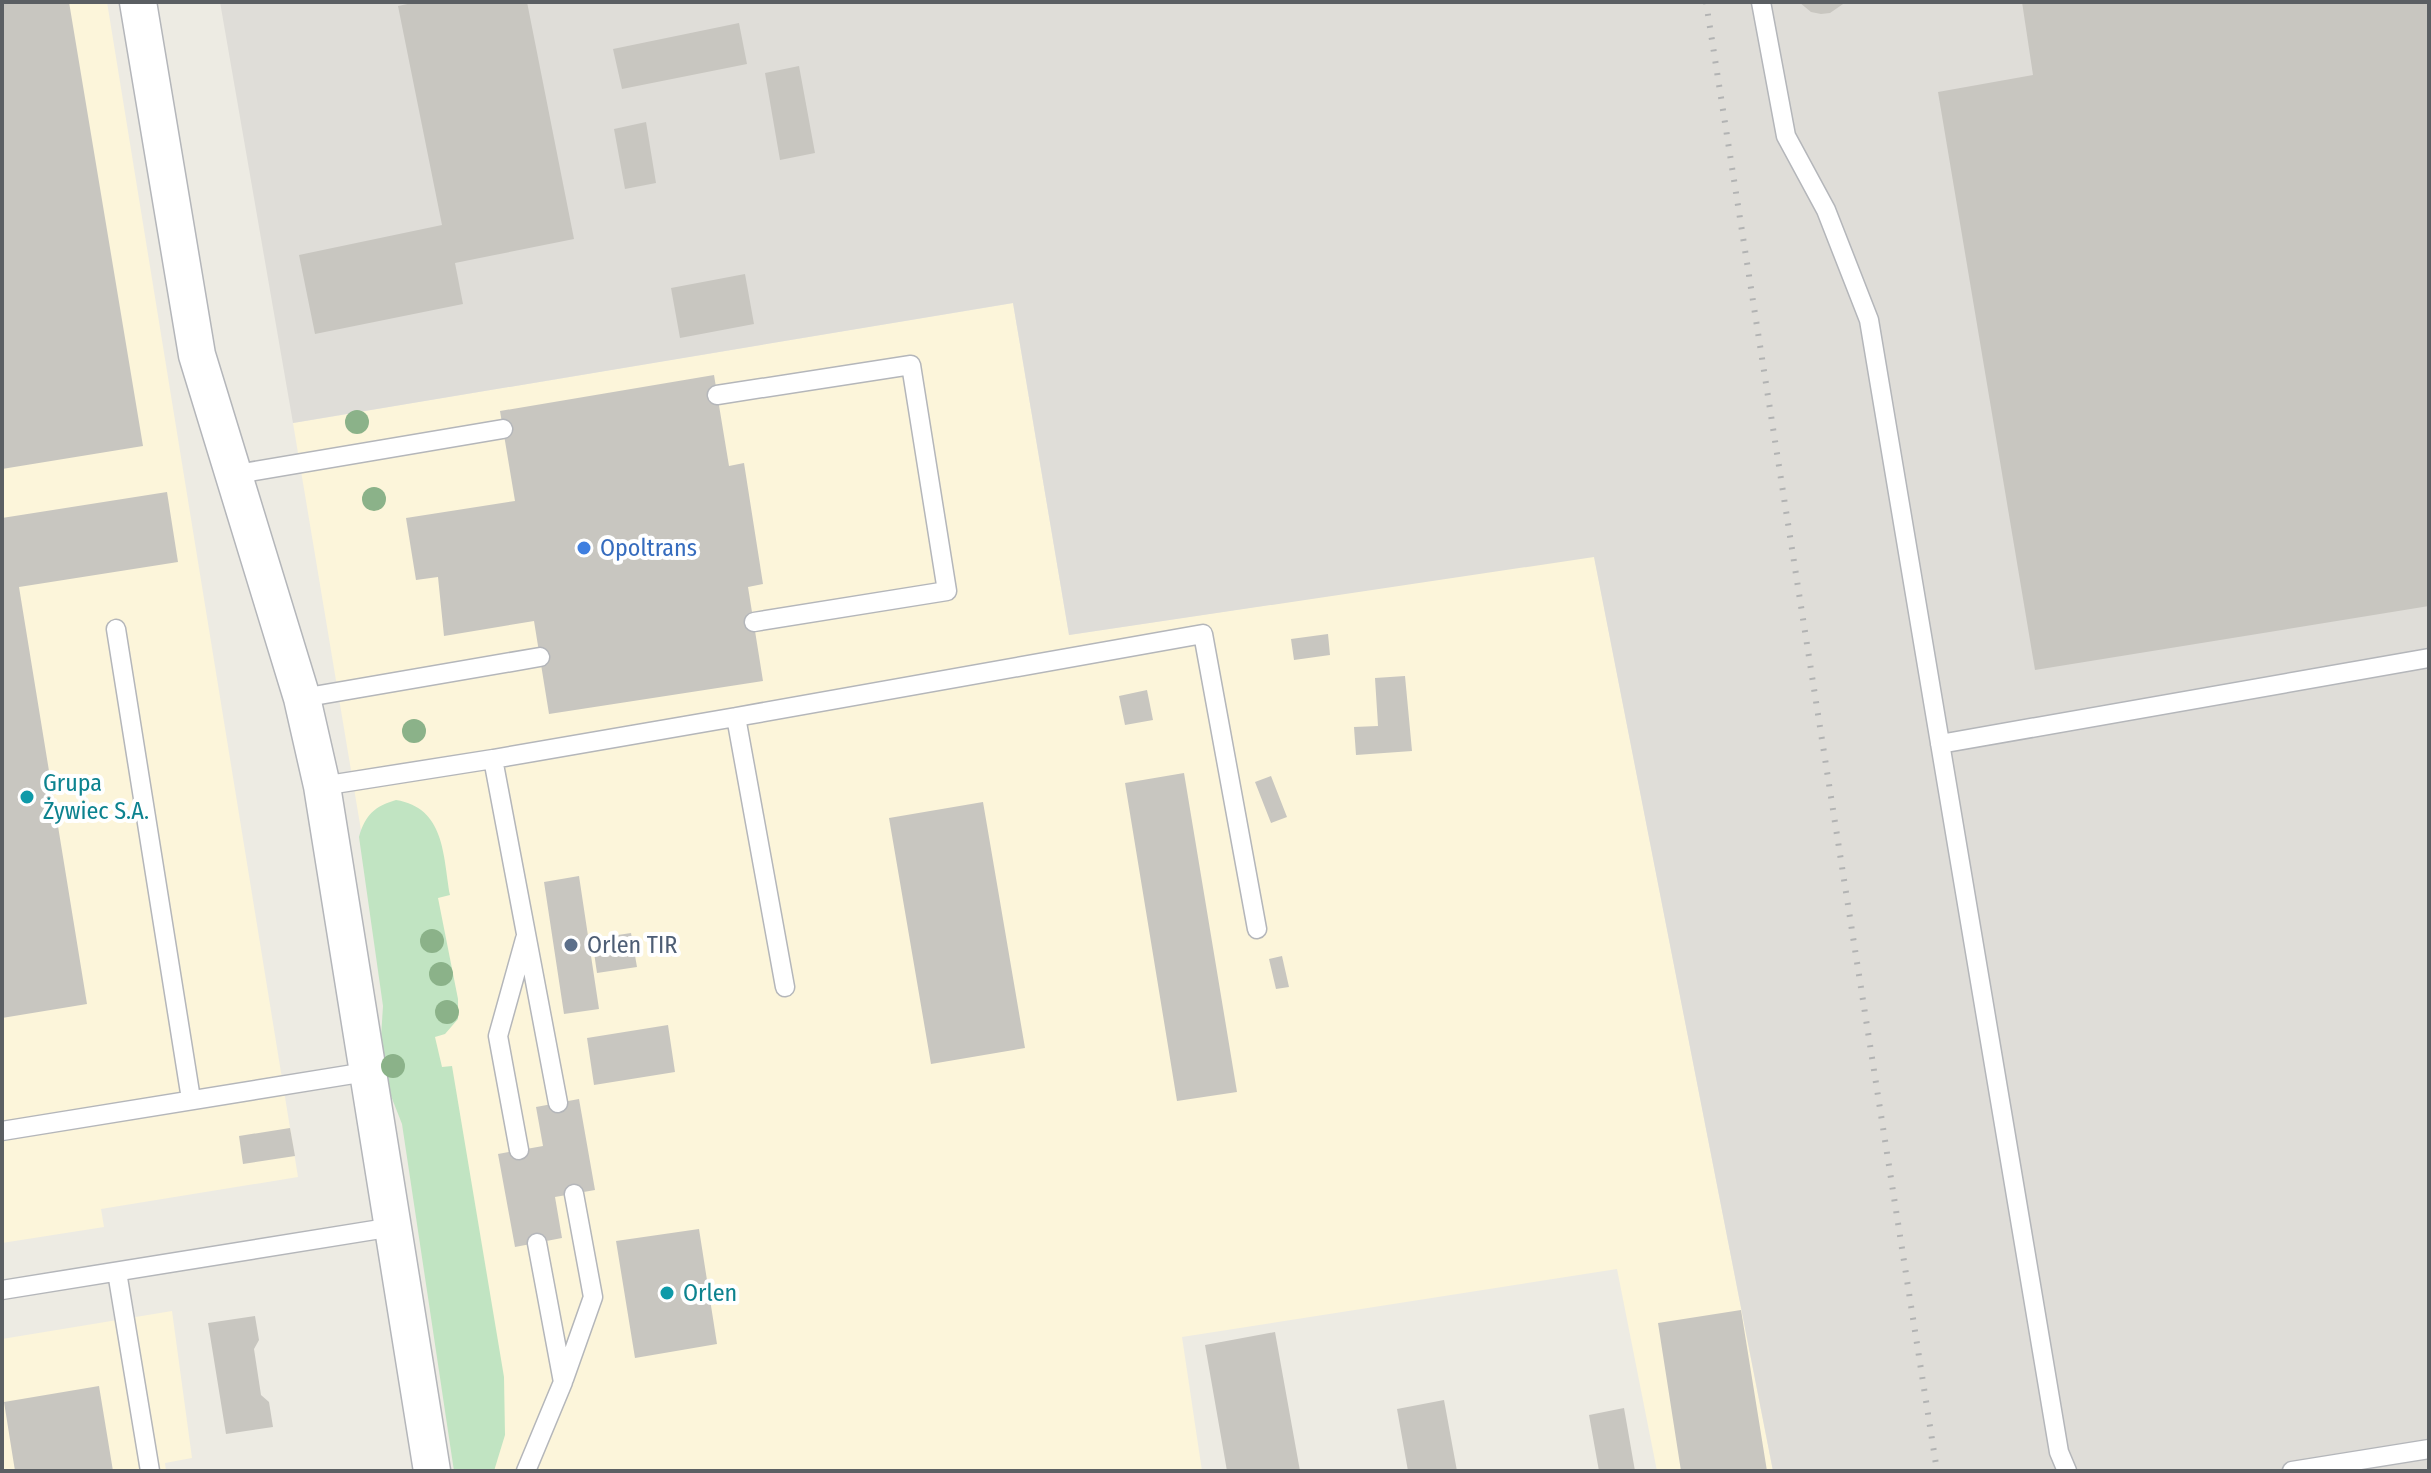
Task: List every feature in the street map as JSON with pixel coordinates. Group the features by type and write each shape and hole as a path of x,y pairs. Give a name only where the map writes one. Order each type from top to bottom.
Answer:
{"street":[{"path":"138,2 197,355 231,475 302,698 322,786 432,1471"}],"lane":[{"path":"1761,2 1786,136 1826,210 1869,320 2059,1452 2067,1471"},
{"path":"717,395 911,365 947,591 754,622"},
{"path":"231,475 503,429"},
{"path":"116,629 191,1099"},
{"path":"322,786 493,759 1203,634 1257,929"},
{"path":"302,698 540,657"},
{"path":"1940,744 2429,658"},
{"path":"736,717 785,987"},
{"path":"493,759 558,1103"},
{"path":"519,1150 498,1036 526,935"},
{"path":"2,1131 366,1072"},
{"path":"526,1471 563,1382 593,1297 574,1194"},
{"path":"2,1290 393,1227"},
{"path":"537,1243 563,1382"},
{"path":"117,1272 150,1471"},
{"path":"2292,1471 2429,1449"}],"shaded area":[{"path":"2,2 107,2 298,1177 101,1209 104,1227 2,1243"},
{"path":"220,2 2429,2 2429,1471 1773,1471 1594,557 1069,635 1013,303 293,423"},
{"path":"1013,303 1069,635 1594,556 1773,1471 1657,1471 1617,1269 1182,1337 1202,1471 468,1471 293,423"},
{"path":"172,1311 192,1458 165,1463 166,1471 2,1471 2,1339"}],"green space":[{"path":"396,800 412,805 433,823 443,849 450,895 438,898 458,999 458,1019 445,1034 435,1037 442,1067 452,1066 504,1377 505,1435 494,1471 454,1471 402,1124 384,1078 380,1053 383,1006 359,837 372,812"}],"building":[{"path":"2,2 69,2 143,446 2,469"},
{"path":"417,2 527,2 574,239 455,263 463,304 315,334 299,255 442,225 398,6"},
{"path":"1799,2 1846,2 1830,13 1821,14 1811,12"},
{"path":"2022,2 2429,2 2429,606 2035,670 1938,92 2033,75"},
{"path":"739,23 747,64 622,89 613,49"},
{"path":"799,66 815,153 780,160 765,73"},
{"path":"646,122 656,183 625,189 614,129"},
{"path":"745,274 754,324 680,338 671,288"},
{"path":"714,375 729,466 744,463 763,584 748,587 763,681 549,714 534,621 444,636 438,577 416,580 406,518 515,501 500,411"},
{"name":"Grupa Żywiec S.A.","path":"167,492 178,562 19,587 87,1004 2,1018 2,518"},
{"path":"1328,634 1330,655 1294,660 1291,639"},
{"path":"1405,676 1412,751 1356,755 1354,727 1378,726 1375,678"},
{"path":"1147,690 1153,720 1125,725 1119,696"},
{"path":"1184,773 1237,1092 1177,1101 1125,783"},
{"path":"1271,776 1287,817 1271,823 1255,782"},
{"path":"983,802 1025,1048 931,1064 889,818"},
{"name":"Orlen TIR","path":"579,876 599,1009 564,1014 544,882"},
{"path":"631,933 637,967 597,973 592,939"},
{"path":"1282,956 1289,987 1276,989 1269,959"},
{"path":"668,1025 675,1072 594,1085 587,1038"},
{"path":"579,1099 595,1190 555,1197 562,1238 515,1247 498,1154 543,1146 536,1107"},
{"path":"290,1128 295,1156 243,1164 239,1136"},
{"name":"Orlen","path":"699,1229 717,1344 635,1358 616,1241"},
{"path":"1741,1310 1767,1471 1681,1471 1658,1323"},
{"path":"255,1316 259,1340 254,1349 261,1395 269,1402 273,1427 226,1434 208,1323"},
{"path":"1275,1332 1300,1471 1227,1471 1205,1345"},
{"path":"99,1386 113,1471 15,1471 4,1402"},
{"path":"1444,1400 1457,1471 1408,1471 1397,1409"},
{"path":"1624,1408 1635,1471 1599,1471 1589,1415"}],"railway":[{"path":"1706,2 1937,1471"}],"place":[{"name":"Opoltrans","path":"584,548"},
{"name":"Grupa Żywiec S.A.","path":"27,797"},
{"name":"Orlen TIR","path":"571,945"},
{"name":"Orlen","path":"667,1293"}]}
